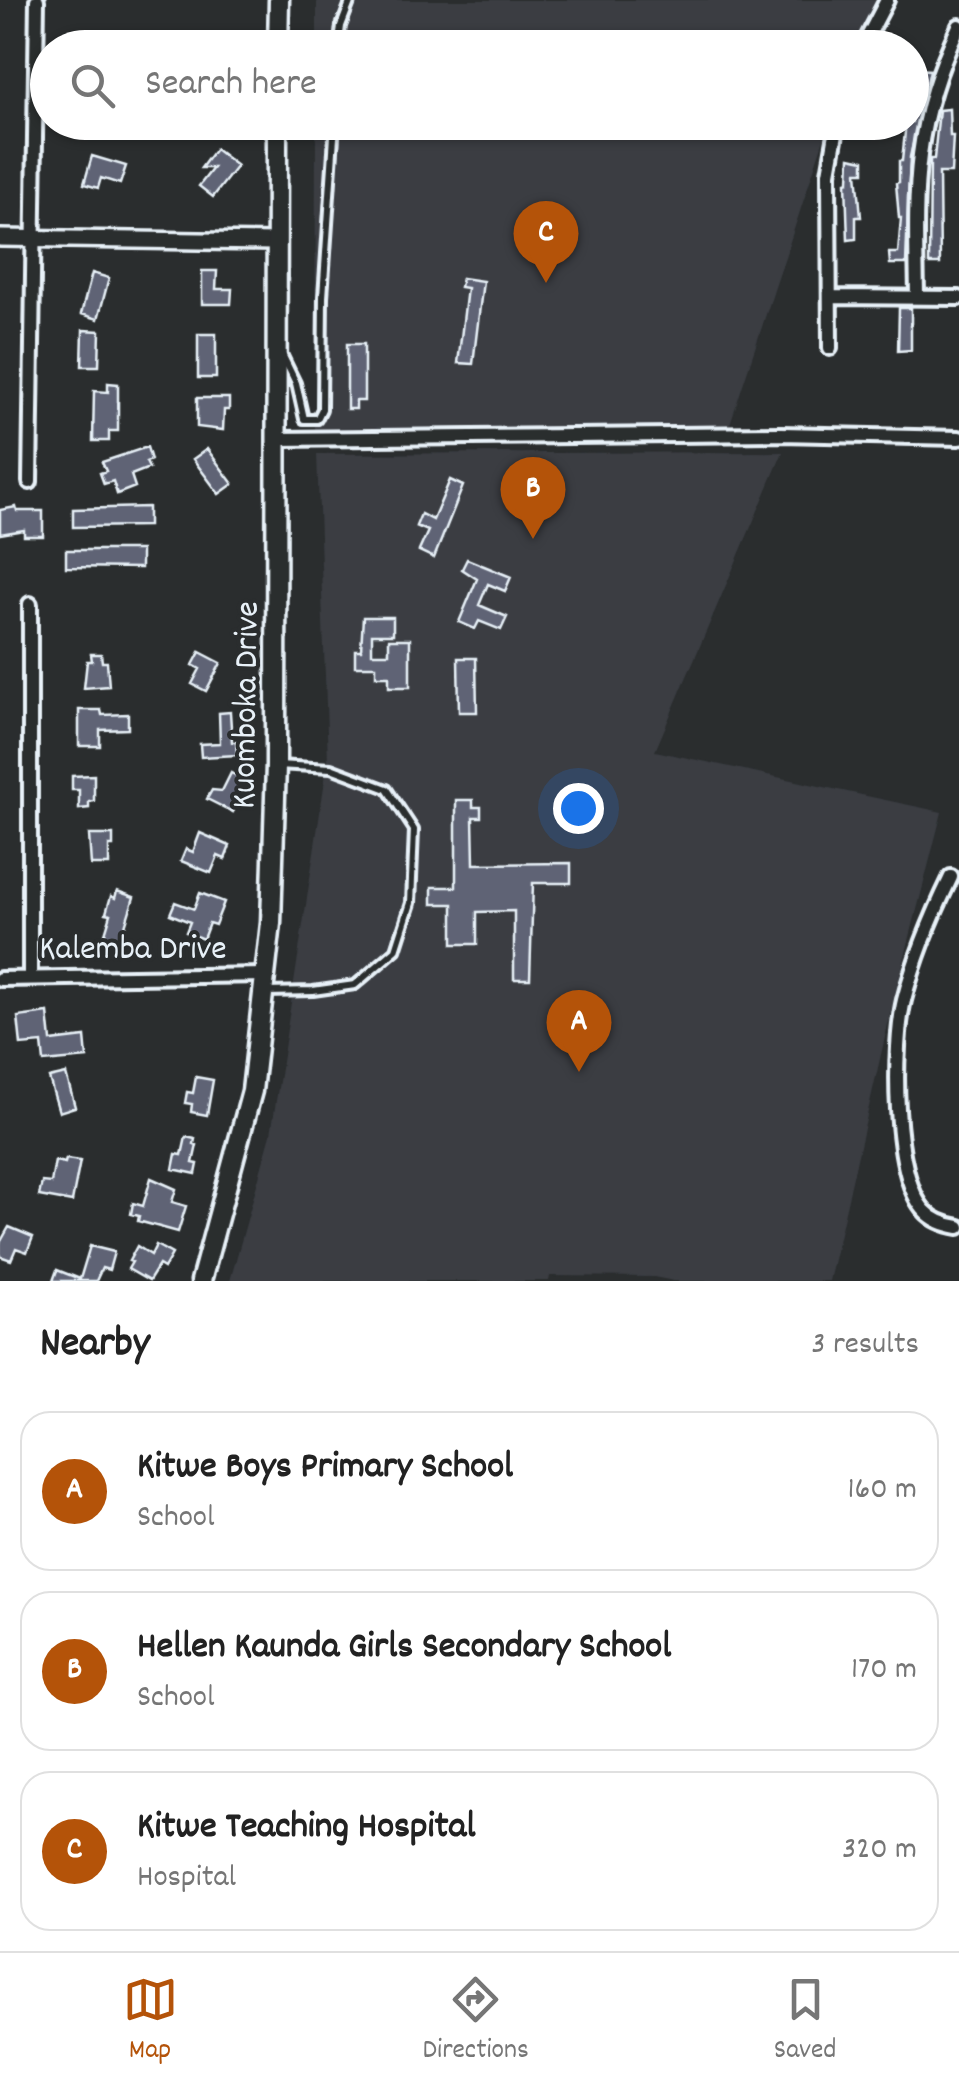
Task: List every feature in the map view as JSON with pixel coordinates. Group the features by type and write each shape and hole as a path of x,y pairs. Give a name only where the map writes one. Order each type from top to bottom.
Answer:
{"main road":[{"path":"278,30 279,0"},
{"name":"Kuomboka Drive","path":"201,1281 252,1092 266,984 276,765 277,140"}],"street":[{"path":"37,0 37,30"},
{"path":"871,30 886,0"},
{"path":"929,103 934,81 959,26"},
{"path":"30,482 35,140"},
{"path":"830,348 829,173 835,140"},
{"path":"917,295 921,140"},
{"path":"0,238 274,242"},
{"path":"831,297 959,298"},
{"path":"277,439 781,434 959,438"},
{"path":"30,604 30,976"},
{"path":"951,877 920,948 903,1004 896,1083 911,1188 922,1210 934,1219 959,1227"},
{"name":"Kalemba Drive","path":"0,979 30,976 266,984"}],"lane":[{"path":"340,30 352,0"},
{"path":"276,344 296,383 304,419 317,419 322,409 323,297 334,140"},
{"path":"266,984 312,991 356,984 396,950 411,903 414,830 387,789 331,768 276,765"}],"shaded area":[{"path":"317,0 876,0 865,30 317,30"},
{"path":"316,140 823,140 728,430 315,435"},
{"path":"783,452 655,751 942,812 829,1281 550,1276 549,1281 230,1281 271,1134 328,760 317,454"}],"building":[{"path":"949,109 953,136 951,173 939,173 940,264 929,264 930,159 934,159 939,110"},
{"path":"904,140 914,140 906,264 890,264 889,253 898,253 901,218 896,183"},
{"path":"215,149 237,166 213,197 199,186 213,168 201,168"},
{"path":"92,156 126,166 120,184 101,178 98,188 84,184"},
{"path":"850,157 864,160 864,172 857,172 861,217 856,217 856,239 848,240 846,182"},
{"path":"202,271 217,271 216,289 232,289 231,304 202,304"},
{"path":"92,273 109,278 98,319 81,314"},
{"path":"462,278 483,281 473,364 458,363 467,288 460,287"},
{"path":"899,308 911,308 911,350 898,351"},
{"path":"83,330 100,331 99,366 82,366"},
{"path":"198,334 216,334 216,378 198,378"},
{"path":"347,344 364,344 364,401 356,401 356,409 347,409"},
{"path":"108,383 118,384 118,431 109,431 109,441 93,441 94,391 108,392"},
{"path":"197,398 229,398 223,430 197,427"},
{"path":"147,447 149,468 131,475 135,487 117,494 113,481 104,484 100,473 106,471 102,462"},
{"path":"207,449 233,484 219,494 193,459"},
{"path":"450,480 463,486 434,558 419,551 428,531 416,526 421,514 433,520"},
{"path":"16,507 17,511 43,511 43,536 24,536 24,530 0,534 0,510"},
{"path":"148,507 148,526 73,527 73,509"},
{"path":"66,550 141,550 141,568 66,567"},
{"path":"467,559 511,577 505,591 488,584 479,605 507,617 501,630 479,621 475,629 459,622 477,579 462,569"},
{"path":"363,617 393,617 393,634 372,634 372,653 389,653 389,639 410,639 410,687 389,687 389,676 376,676 376,666 355,666 355,650 361,650"},
{"path":"200,652 221,663 206,691 192,684 200,669 193,665"},
{"path":"91,654 101,654 102,662 107,662 109,686 84,688"},
{"path":"458,658 476,658 477,712 459,712"},
{"path":"79,710 101,710 102,715 128,714 128,729 100,730 100,746 79,746"},
{"path":"230,712 237,755 201,757 200,744 220,743 219,713"},
{"path":"231,773 241,778 233,812 207,799 212,790 222,791"},
{"path":"94,775 94,801 89,802 89,808 79,809 79,790 72,790 72,776"},
{"path":"456,800 473,800 473,807 481,807 481,817 473,817 474,864 571,863 571,883 533,883 530,979 514,979 514,911 477,912 477,944 453,944 453,904 432,904 432,887 456,887"},
{"path":"200,833 230,846 225,859 218,856 211,873 181,861 186,849 193,852"},
{"path":"89,835 113,835 109,865 91,865"},
{"path":"117,891 134,897 120,942 104,937 111,914 106,913 111,896 115,898"},
{"path":"200,893 224,902 215,925 209,923 203,939 186,932 190,922 170,914 175,902 194,909"},
{"path":"48,1013 51,1041 85,1037 87,1058 44,1062 42,1043 21,1045 18,1017"},
{"path":"66,1074 75,1107 59,1112 49,1078"},
{"path":"196,1077 213,1080 207,1115 191,1112 192,1104 185,1103 187,1092 193,1093"},
{"path":"186,1137 195,1139 197,1145 193,1163 198,1164 196,1174 173,1169 176,1154 182,1155"},
{"path":"66,1159 80,1161 72,1202 39,1196 42,1182 51,1183 55,1161 65,1163"},
{"path":"151,1178 176,1189 172,1202 186,1206 178,1232 138,1221 139,1216 131,1214 133,1203 143,1206"},
{"path":"9,1227 33,1237 27,1252 16,1248 11,1260 0,1256 0,1243"},
{"path":"156,1245 172,1254 149,1281 128,1269 137,1246 151,1255"},
{"path":"90,1246 114,1252 109,1270 102,1268 96,1281 53,1281 57,1270 80,1279"}],"place":[{"name":"Kitwe Teaching Hospital","path":"546,283"},
{"name":"Hellen Kaunda Girls Secondary School","path":"533,539"},
{"name":"Kitwe Boys Primary School","path":"579,1072"}]}
